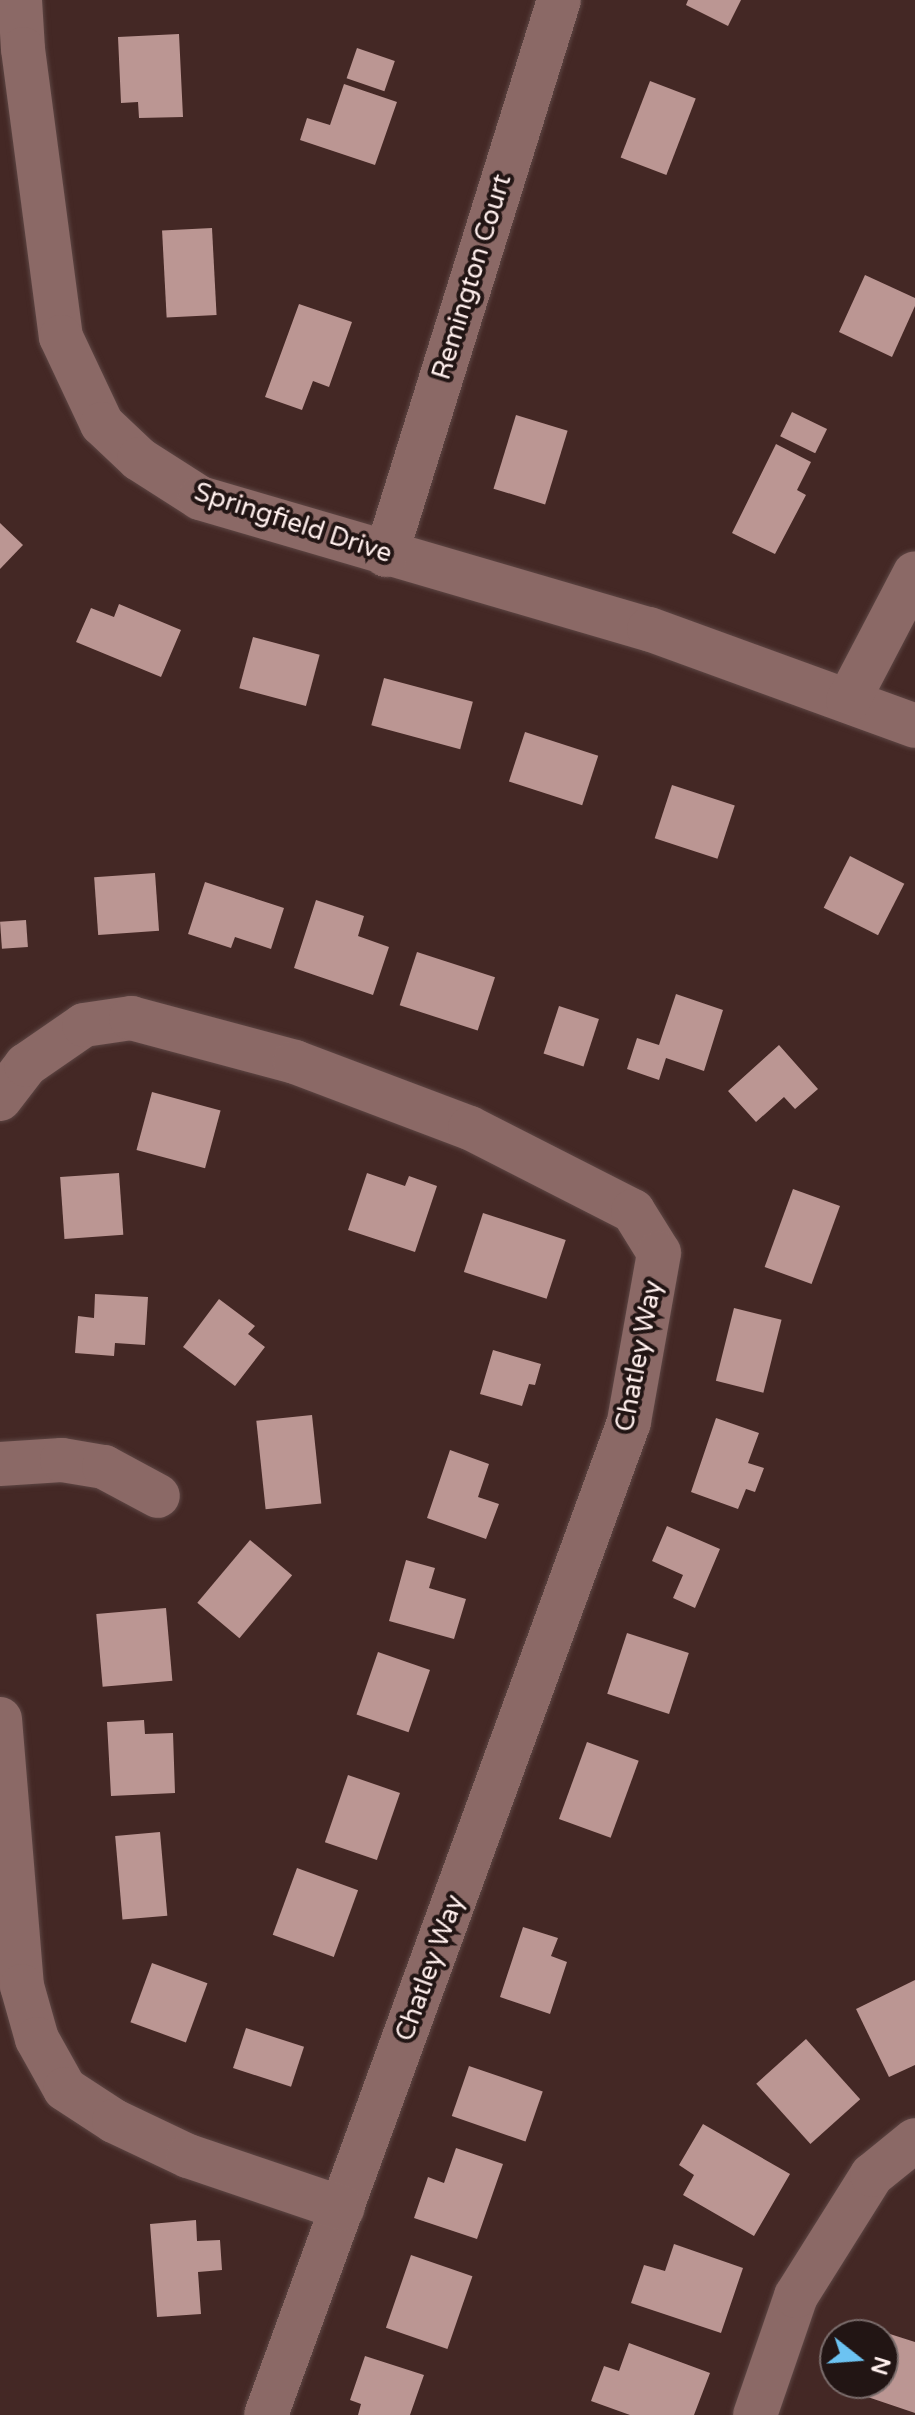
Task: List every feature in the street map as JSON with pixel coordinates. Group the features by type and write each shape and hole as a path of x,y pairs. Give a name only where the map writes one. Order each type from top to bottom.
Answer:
{"street":[{"name":"Springfield Drive","path":"20,0 12,52 61,337 102,424 139,459 200,498 386,555 649,629 915,726"},
{"name":"Remington Court","path":"386,555 559,0"},
{"path":"848,701 915,573"},
{"name":"Chatley Way","path":"0,1099 26,1065 84,1025 131,1018 295,1062 470,1128 633,1211 659,1253 629,1422 266,2415"},
{"path":"0,1464 62,1460 104,1467 158,1496"},
{"path":"0,1719 22,1986 37,2039 65,2089 114,2121 188,2156 342,2208"},
{"path":"755,2415 796,2296 872,2175 915,2140"}],"building":[{"path":"688,0 741,0 728,26 686,5"},
{"path":"179,34 183,117 139,118 138,102 121,103 118,37"},
{"path":"357,48 395,61 384,91 347,78"},
{"path":"650,81 696,99 666,175 621,158"},
{"path":"344,84 397,102 375,165 300,140 307,118 330,125"},
{"path":"212,228 217,315 167,317 162,231"},
{"path":"865,275 915,298 915,306 892,357 839,332"},
{"path":"299,304 352,322 329,387 313,381 302,410 265,397"},
{"path":"792,412 827,429 815,453 780,436"},
{"path":"516,415 568,431 545,504 493,489"},
{"path":"776,444 811,462 797,490 806,495 775,554 732,533"},
{"path":"0,523 23,545 0,569"},
{"path":"119,604 181,630 161,677 76,642 91,608 114,617"},
{"path":"253,637 320,655 306,706 239,688"},
{"path":"384,678 473,702 460,749 371,725"},
{"path":"525,732 598,756 582,805 509,781"},
{"path":"672,785 735,805 717,859 655,838"},
{"path":"850,856 904,884 878,935 824,908"},
{"path":"155,873 159,931 98,935 94,877"},
{"path":"205,882 284,908 271,949 235,937 231,948 188,934"},
{"path":"316,900 364,916 358,936 389,947 373,995 294,968"},
{"path":"26,920 28,947 2,949 0,922"},
{"path":"417,952 495,977 478,1031 400,1005"},
{"path":"676,994 723,1010 704,1071 666,1058 659,1080 627,1069 637,1038 659,1045"},
{"path":"559,1006 599,1019 583,1067 544,1054"},
{"path":"779,1045 818,1089 795,1109 784,1097 756,1122 728,1091"},
{"path":"152,1092 221,1110 205,1168 136,1150"},
{"path":"119,1173 123,1235 64,1239 60,1177"},
{"path":"367,1173 405,1186 409,1176 437,1186 415,1252 348,1230"},
{"path":"793,1189 840,1206 812,1284 765,1267"},
{"path":"483,1213 566,1240 547,1299 464,1272"},
{"path":"95,1294 148,1297 145,1345 115,1343 114,1356 75,1353 78,1316 94,1318"},
{"path":"219,1299 255,1326 248,1334 265,1347 235,1386 183,1347"},
{"path":"734,1308 782,1320 763,1393 716,1381"},
{"path":"493,1350 541,1364 535,1385 529,1384 522,1406 480,1394"},
{"path":"312,1415 321,1504 266,1509 256,1421"},
{"path":"716,1418 759,1433 748,1463 764,1468 755,1492 746,1489 738,1509 691,1492"},
{"path":"450,1450 489,1464 478,1497 499,1504 486,1539 427,1518"},
{"path":"667,1526 720,1549 695,1608 673,1598 683,1575 652,1561"},
{"path":"250,1540 292,1575 239,1638 197,1603"},
{"path":"406,1560 435,1568 429,1588 466,1599 454,1639 389,1621"},
{"path":"166,1608 172,1681 103,1687 96,1614"},
{"path":"627,1633 689,1653 669,1714 607,1694"},
{"path":"378,1652 430,1670 409,1732 357,1714"},
{"path":"144,1720 145,1734 173,1733 175,1793 111,1796 107,1722"},
{"path":"587,1742 639,1761 611,1838 559,1819"},
{"path":"348,1775 400,1793 377,1860 325,1842"},
{"path":"160,1832 167,1916 122,1920 115,1836"},
{"path":"297,1868 358,1890 334,1957 273,1935"},
{"path":"523,1927 558,1938 551,1956 567,1962 550,2014 500,1997"},
{"path":"152,1963 207,1983 186,2042 130,2022"},
{"path":"915,1980 915,2065 889,2077 856,2009"},
{"path":"246,2028 304,2047 291,2087 233,2068"},
{"path":"806,2039 860,2099 810,2144 756,2084"},
{"path":"469,2066 543,2091 525,2142 452,2116"},
{"path":"703,2124 790,2174 754,2236 683,2195 694,2175 679,2165"},
{"path":"456,2148 503,2164 477,2239 414,2218 428,2177 444,2183"},
{"path":"196,2220 197,2241 220,2240 222,2270 198,2272 201,2314 157,2317 150,2224"},
{"path":"674,2244 743,2268 721,2333 631,2303 644,2265 665,2271"},
{"path":"411,2255 472,2276 447,2349 386,2328"},
{"path":"899,2337 915,2342 915,2413 874,2399 899,2399"},
{"path":"629,2343 710,2373 694,2415 630,2415 591,2401 604,2366 619,2371"},
{"path":"365,2356 424,2375 410,2415 358,2415 361,2404 350,2400"}]}
